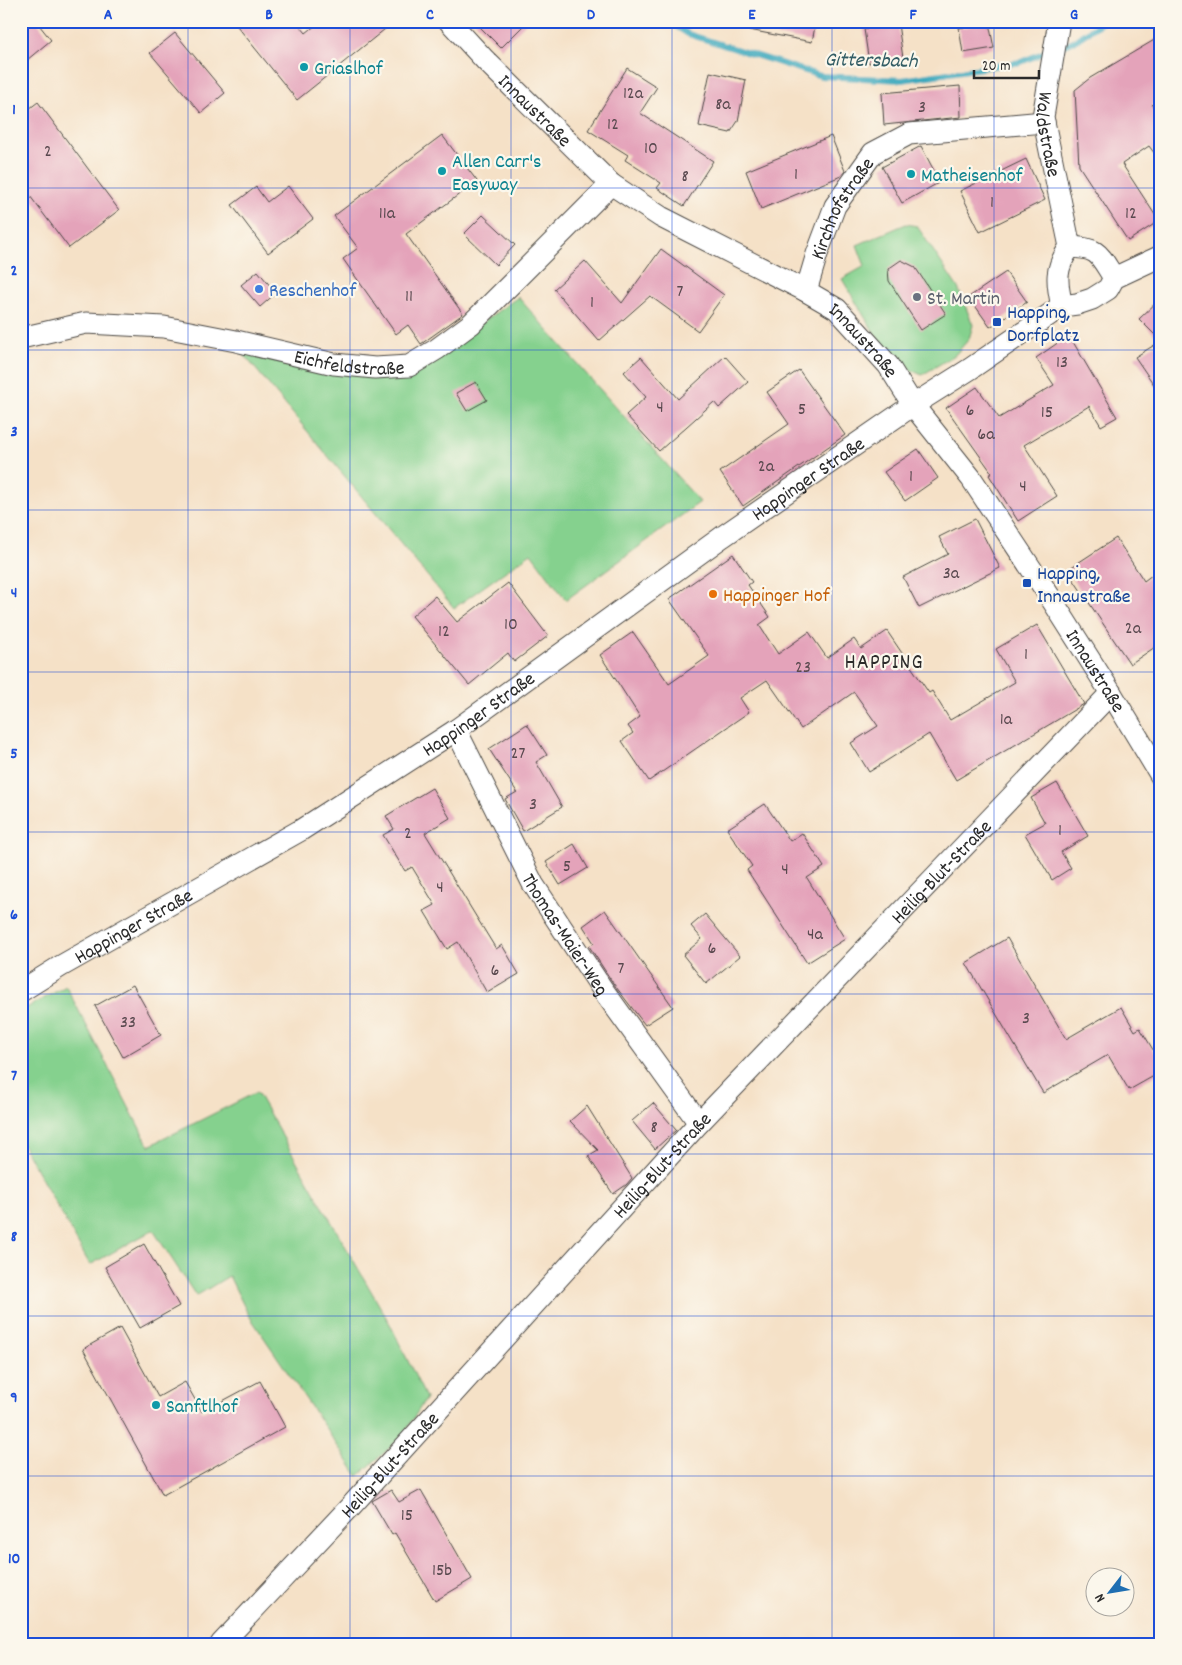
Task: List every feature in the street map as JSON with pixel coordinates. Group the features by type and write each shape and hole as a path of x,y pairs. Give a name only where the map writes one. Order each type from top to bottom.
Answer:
{"street":[{"name":"Innaustraße","path":"448,21 611,184 661,218 806,291 837,309 888,365 913,405 971,478 1050,597 1161,776"},
{"name":"Waldstraße","path":"1058,29 1043,117 1070,247"},
{"name":"Kirchhofstraße","path":"806,291 817,254 835,206 872,153 909,134 1044,122"},
{"name":"Eichfeldstraße","path":"21,338 86,323 164,326 334,364 375,368 409,366 437,350 471,324 611,184"},
{"path":"1114,278 1096,251 1085,247 1070,247 1062,258 1057,272 1062,306 1092,299 1108,289 1114,278 1161,256"},
{"name":"Happinger Straße","path":"21,991 61,966 301,830 456,730 715,542 913,405 970,369 1062,306"},
{"name":"Heilig-Blut-Straße","path":"221,1644 351,1506 699,1123 1111,693"},
{"name":"Thomas-Maier-Weg","path":"456,730 533,884 603,990 699,1123"}],"green space":[{"path":"906,224 917,226 958,288 973,325 969,339 955,355 922,375 902,366 882,346 842,279 865,266 857,245"},
{"path":"518,297 700,502 566,600 531,553 454,608 240,350 414,371"},
{"path":"66,986 149,1146 257,1092 390,1324 426,1398 402,1437 358,1476 248,1314 229,1276 196,1296 153,1230 90,1265 21,1142 21,1011"}],"building":[{"path":"21,21 36,21 51,40 21,65"},
{"name":"Griaslhof","path":"233,21 296,21 306,33 321,21 395,21 297,100"},
{"path":"474,21 528,21 501,48"},
{"path":"750,21 816,21 812,42 749,30"},
{"path":"989,23 994,48 963,53 959,28"},
{"path":"898,24 903,58 869,63 864,29"},
{"path":"175,33 225,93 201,113 150,53"},
{"path":"1161,36 1161,99 1152,105 1161,119 1161,162 1149,146 1122,164 1159,221 1128,241 1079,166 1075,90 1090,78"},
{"path":"627,68 657,87 640,113 713,161 684,206 657,188 661,183 625,160 628,155 588,130"},
{"path":"710,72 746,80 738,121 730,133 699,126"},
{"path":"960,86 961,117 884,125 882,93"},
{"path":"38,102 119,210 69,248 21,184 21,115"},
{"path":"442,135 477,181 406,234 463,314 421,344 408,325 396,334 343,259 358,248 334,216"},
{"path":"831,136 845,171 841,176 761,209 746,171"},
{"name":"Matheisenhof","path":"921,146 940,182 902,203 882,167"},
{"path":"1026,159 1045,200 980,232 960,191"},
{"path":"288,186 313,219 268,253 232,205 256,187 267,202"},
{"path":"483,215 515,245 496,265 464,234"},
{"path":"661,249 724,295 698,331 650,296 599,341 554,289 585,261 622,303"},
{"name":"St. Martin","path":"901,260 915,267 946,314 921,330 889,281 888,269"},
{"name":"Reschenhof","path":"258,271 276,293 260,307 241,285"},
{"path":"1006,272 1027,302 990,327 969,297"},
{"path":"1161,298 1161,341 1139,319"},
{"path":"1069,335 1117,417 1101,426 1089,406 1024,445 1057,496 1018,521 989,475 992,473 946,408 977,387 999,418 1054,385 1036,358"},
{"path":"1161,341 1161,395 1135,357"},
{"path":"725,356 748,382 719,408 714,402 659,451 626,415 646,397 624,372 641,357 678,399"},
{"path":"799,370 845,435 743,506 720,472 789,424 767,392"},
{"path":"476,382 487,400 467,411 456,393"},
{"path":"918,449 938,478 905,501 884,472"},
{"path":"975,519 1000,568 919,608 903,577 948,554 939,537"},
{"path":"1116,538 1144,581 1161,568 1161,643 1130,664 1067,570"},
{"path":"733,554 752,582 748,585 770,617 759,625 778,654 809,632 827,658 854,639 861,649 887,631 929,693 932,691 950,720 1015,682 996,649 1037,625 1084,704 956,780 929,734 869,772 851,743 878,726 854,692 801,729 767,680 740,698 749,712 649,781 622,741 633,733 628,726 640,717 600,655 633,632 669,684 709,656 669,599"},
{"path":"508,583 548,636 514,662 508,653 469,685 412,616 435,596 457,622"},
{"path":"527,724 547,755 536,762 562,807 523,831 505,799 517,792 489,749"},
{"path":"1057,783 1088,836 1061,852 1071,868 1052,880 1025,834 1045,823 1031,798"},
{"path":"432,788 450,818 425,833 496,949 502,945 519,974 487,993 458,942 447,949 424,911 435,905 412,867 405,871 383,835 394,829 386,816"},
{"path":"765,804 790,841 802,833 824,867 807,878 845,939 807,963 747,870 752,866 727,829"},
{"path":"574,844 588,868 560,885 546,862"},
{"path":"605,910 673,1007 645,1025 613,983 589,946 594,943 583,926"},
{"path":"705,914 740,956 706,984 683,955 702,939 691,926"},
{"path":"1007,938 1066,1039 1121,1007 1135,1031 1140,1028 1161,1063 1161,1072 1129,1090 1108,1055 1043,1093 966,963"},
{"path":"133,985 161,1035 123,1057 95,1006"},
{"path":"653,1103 676,1130 655,1149 632,1121"},
{"path":"587,1106 632,1178 613,1194 588,1156 598,1150 570,1121"},
{"path":"144,1244 179,1306 140,1328 105,1267"},
{"name":"Sanftlhof","path":"120,1328 158,1397 185,1382 202,1412 260,1381 285,1427 163,1495 83,1349"},
{"path":"391,1490 399,1502 421,1490 472,1579 435,1601 395,1533 392,1535 372,1501"}],"waterway":[{"name":"Gittersbach","path":"668,21 688,34 821,76 902,80 1021,62 1050,50"},
{"name":"Gittersbach","path":"1060,47 1076,40 1104,21"}],"place":[{"name":"Griaslhof","path":"304,67"},
{"name":"Allen Carr's Easyway","path":"442,171"},
{"name":"Matheisenhof","path":"911,174"},
{"name":"Reschenhof","path":"259,289"},
{"name":"St. Martin","path":"917,297"},
{"name":"Happing, Dorfplatz","path":"997,322"},
{"name":"Happing, Innaustraße","path":"1027,583"},
{"name":"Happinger Hof","path":"713,594"},
{"name":"Sanftlhof","path":"156,1405"}],"district":[{"name":"HAPPING","path":"884,660"}]}
